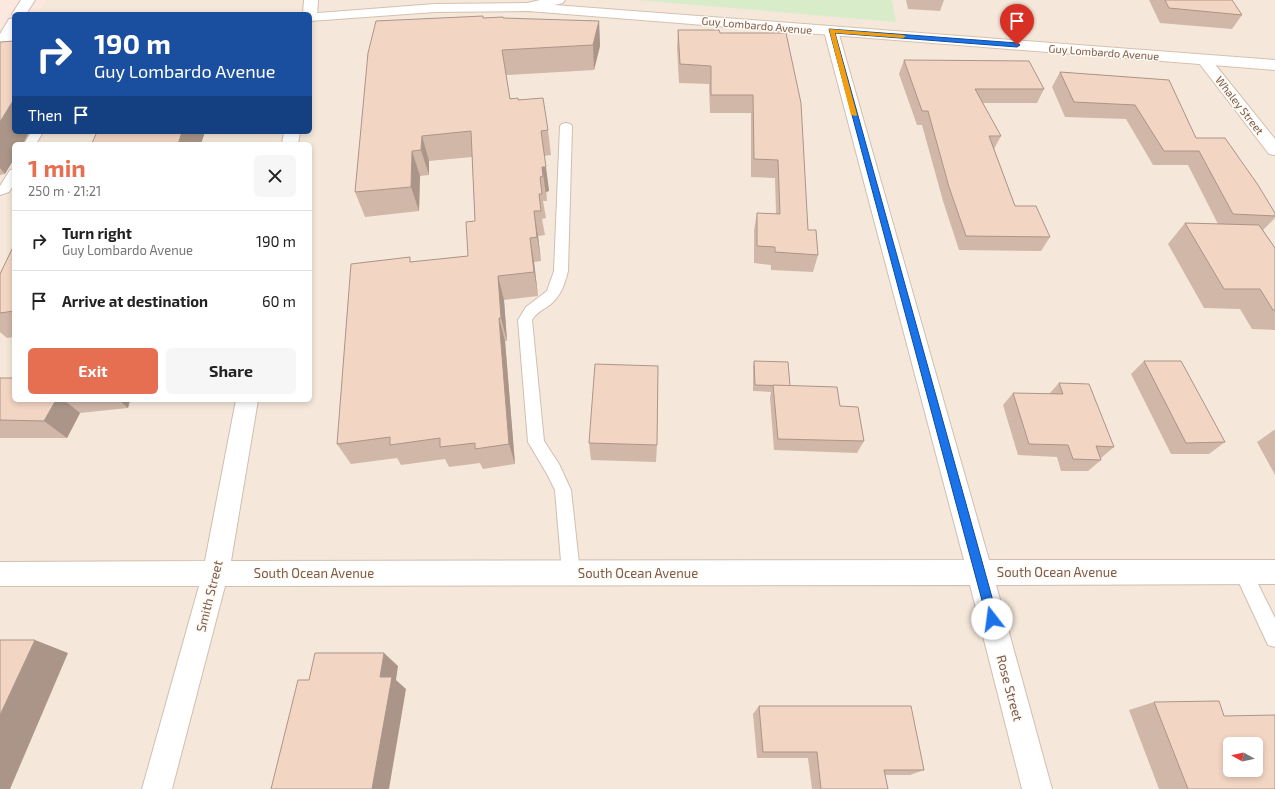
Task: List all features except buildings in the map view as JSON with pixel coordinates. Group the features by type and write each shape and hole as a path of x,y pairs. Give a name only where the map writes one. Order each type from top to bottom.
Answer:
{"street":[{"path":"20,12 28,0"},
{"path":"310,12 311,0"},
{"path":"528,7 558,0"},
{"name":"Guy Lombardo Avenue","path":"312,16 434,8 528,7 1275,65"},
{"path":"6,38 12,26"},
{"name":"Rose Street","path":"831,31 980,572 1037,789"},
{"name":"Whaley Street","path":"1204,60 1275,150"},
{"name":"Smith Street","path":"157,789 216,574 247,402"},
{"name":"South Ocean Avenue","path":"0,574 1275,572"}],"lane":[{"path":"566,126 561,271 556,287 551,296 528,312 525,320 536,442 553,469 563,490 571,573"},
{"path":"0,191 5,189 12,177"},
{"path":"1243,572 1275,638"}],"shaded area":[{"path":"0,0 45,0 38,12 12,12 12,27 0,28"},
{"path":"45,0 1275,0 1275,789 0,789 0,28 12,27 12,134 312,134 312,12 38,12"}],"green space":[{"path":"635,0 892,0 896,22"}],"slow traffic":[{"path":"854,115 831,31 903,36"}],"route":[{"path":"992,619 831,31 1017,45"}]}
